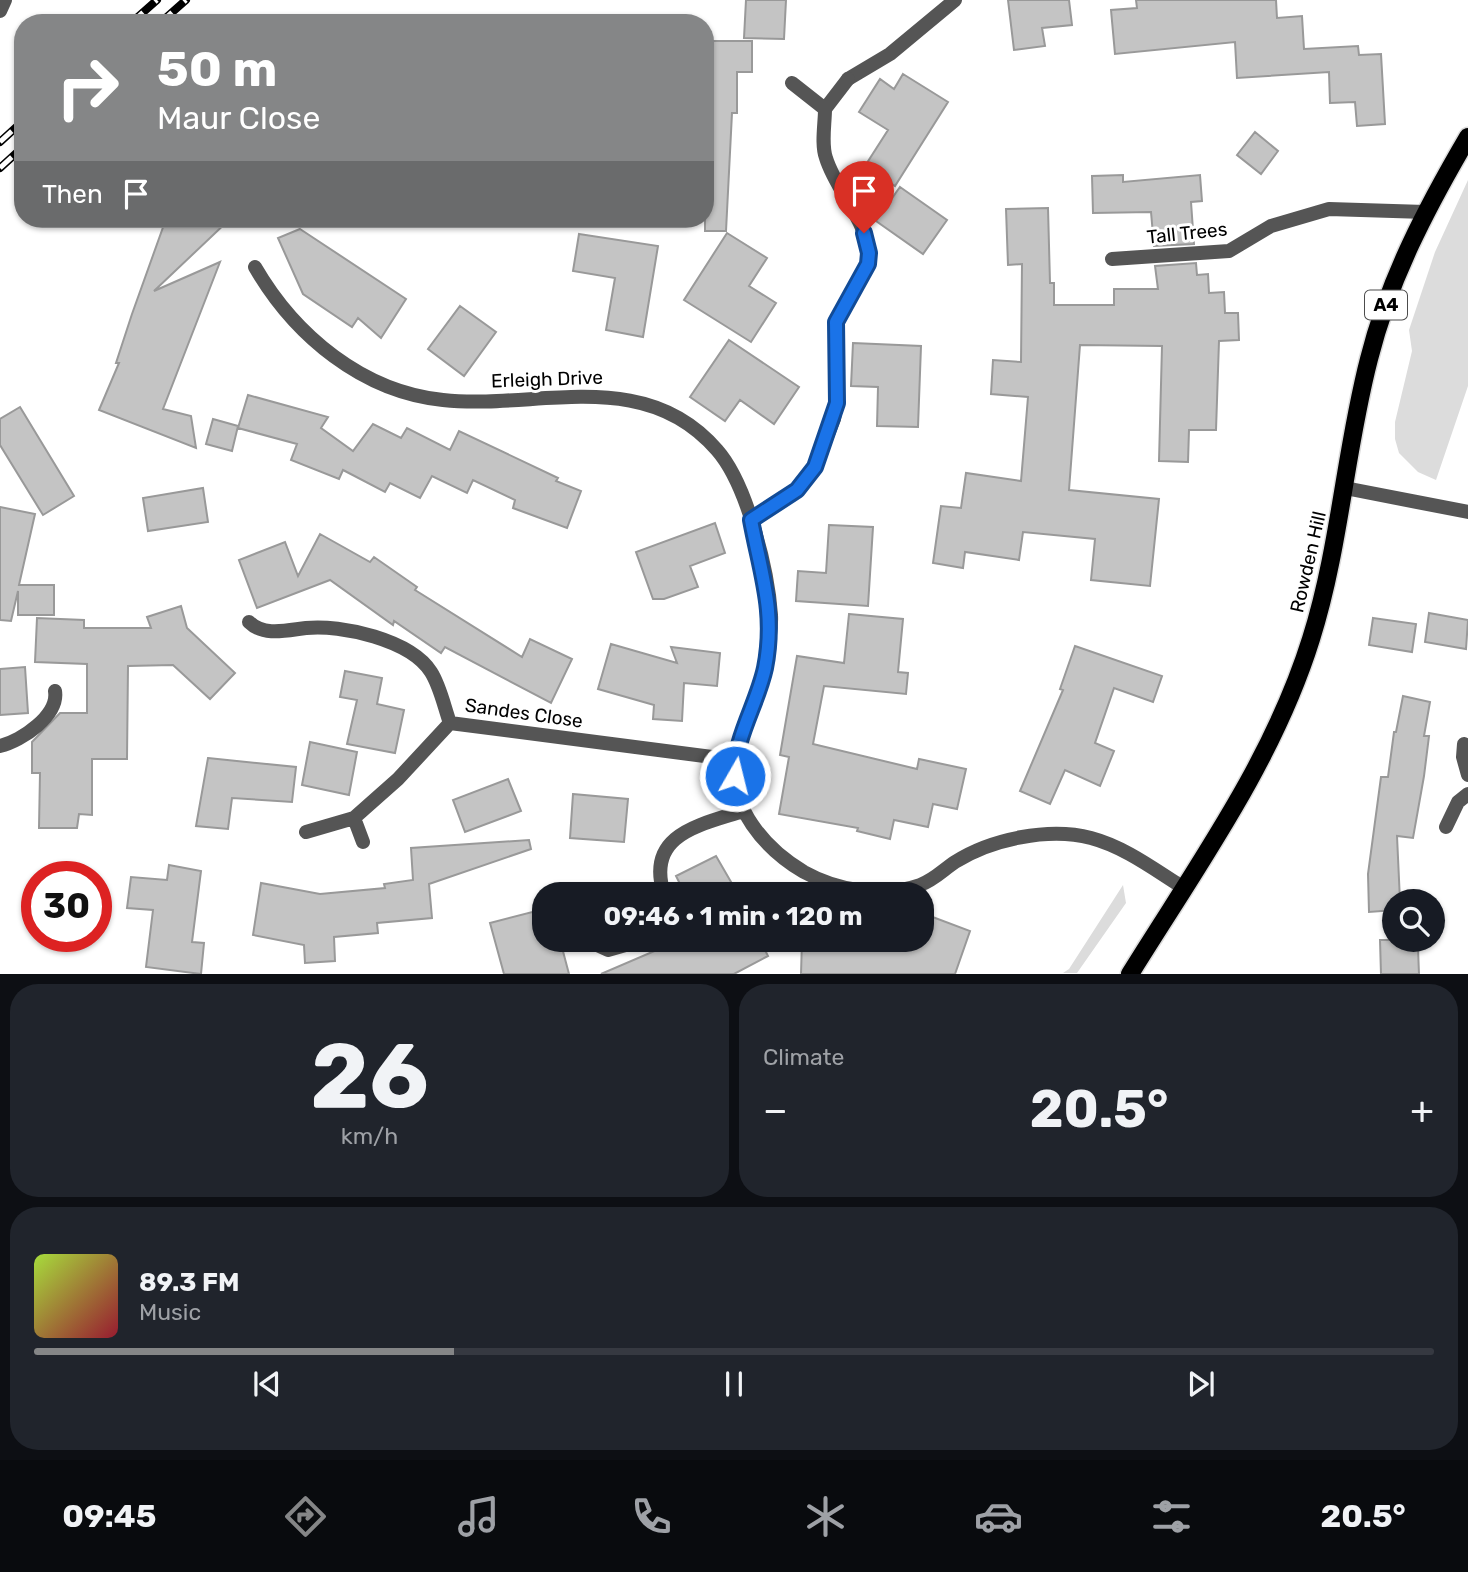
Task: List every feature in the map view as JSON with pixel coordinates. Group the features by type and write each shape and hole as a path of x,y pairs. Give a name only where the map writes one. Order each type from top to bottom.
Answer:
{"main road":[{"name":"Rowden Hill","path":"1130,974 1254,773 1290,699 1326,587 1369,359 1398,274 1425,212 1468,137"}],"street":[{"path":"0,10 5,0"},
{"path":"751,520 797,490 807,481 818,460 837,403 836,322 868,264 869,253 864,233 826,158 825,109 848,79 890,54 955,0"},
{"path":"792,83 825,109"},
{"name":"Tall Trees","path":"1112,259 1229,251 1272,226 1329,209 1425,212"},
{"name":"Erleigh Drive","path":"255,267 280,303 316,342 342,363 388,388 447,401 618,396 667,412 716,449 734,475 751,520 771,619 761,685 735,760 743,811 755,831 782,858 817,878 851,889 904,889 921,884 955,862 999,843 1065,834 1111,845 1184,888"},
{"path":"1345,488 1468,512"},
{"path":"249,622 259,629 276,631 321,626 347,629 390,643 430,670 450,723"},
{"path":"0,746 16,738 50,713 56,701 55,691"},
{"name":"Sandes Close","path":"306,832 354,818 398,779 450,723 735,760"},
{"path":"1464,744 1463,757 1468,775"},
{"path":"1446,827 1458,802 1468,794"},
{"path":"663,882 661,865 671,841 684,831 743,811"},
{"path":"354,818 363,842"}],"shaded area":[{"path":"1468,180 1468,386 1436,480 1418,472 1399,453 1395,439 1395,422 1412,351 1409,330 1435,252"},
{"path":"1123,885 1126,903 1077,973 1063,973 1069,969"}],"building":[{"path":"746,0 786,0 784,39 744,38"},
{"path":"1008,0 1069,0 1072,25 1042,28 1045,46 1014,50"},
{"path":"1136,0 1276,0 1277,18 1302,16 1304,49 1358,46 1359,55 1381,54 1385,124 1357,126 1355,102 1330,103 1329,72 1237,78 1235,42 1115,54 1111,10 1137,8"},
{"path":"714,41 752,41 752,72 737,72 737,113 732,113 726,231 705,231 705,228 714,228"},
{"path":"903,74 948,102 895,186 865,166 888,130 859,112 880,79 894,89"},
{"path":"1255,132 1278,151 1261,174 1237,155"},
{"path":"1123,175 1123,182 1200,175 1202,201 1191,202 1194,244 1154,246 1151,212 1093,213 1092,176"},
{"path":"900,187 947,220 923,254 876,221"},
{"path":"1048,208 1050,283 1054,283 1054,305 1114,305 1114,289 1158,289 1155,266 1196,263 1197,275 1208,274 1209,293 1224,292 1225,313 1238,313 1239,340 1219,341 1216,430 1189,430 1188,462 1159,461 1162,346 1080,345 1069,490 1159,499 1150,586 1091,580 1095,539 1023,532 1019,560 965,552 963,568 933,563 941,506 961,508 966,473 1021,481 1028,397 991,394 993,360 1021,362 1022,264 1008,265 1006,209"},
{"path":"163,228 220,228 154,291 220,262 163,409 191,416 196,448 99,410 119,363 116,363"},
{"path":"300,229 406,299 381,338 358,318 352,327 303,294 278,238"},
{"path":"727,233 767,258 749,286 776,303 751,342 684,300"},
{"path":"579,234 658,246 643,337 606,330 615,278 573,271"},
{"path":"460,306 496,332 464,376 428,349"},
{"path":"729,340 799,387 774,424 740,400 725,421 690,397"},
{"path":"853,343 921,346 918,427 877,426 878,387 851,386"},
{"path":"248,395 328,417 321,428 353,451 373,424 401,438 407,428 450,450 459,431 581,491 567,528 513,508 515,500 473,480 467,493 432,476 420,498 390,483 385,492 343,470 339,479 291,460 297,444 238,428"},
{"path":"20,407 74,496 43,515 0,445 0,419"},
{"path":"213,419 238,426 232,451 206,444"},
{"path":"203,488 208,522 148,531 143,498"},
{"path":"0,507 35,514 19,585 54,585 54,615 18,615 18,591 11,621 0,620"},
{"path":"715,523 725,553 690,566 698,587 664,599 653,599 636,552"},
{"path":"829,525 873,527 868,606 796,601 798,571 826,573"},
{"path":"320,534 370,562 374,557 417,587 415,590 522,657 530,639 572,659 551,703 445,647 441,653 394,621 393,625 330,580 257,608 239,560 285,542 298,576"},
{"path":"181,606 187,628 235,673 210,699 173,665 128,666 127,759 92,759 92,815 79,814 77,828 39,828 40,773 32,773 32,742 60,713 87,713 87,664 35,662 37,618 84,620 84,628 151,628 147,617"},
{"path":"1429,613 1468,620 1466,649 1425,642"},
{"path":"849,614 903,619 898,672 908,673 906,694 824,686 813,744 917,769 919,759 966,769 957,809 933,804 928,827 894,820 890,839 857,831 858,828 779,814 789,757 780,755 797,656 844,663"},
{"path":"1373,618 1416,624 1412,652 1369,645"},
{"path":"611,644 677,663 671,647 720,653 717,686 684,683 682,721 653,719 654,705 598,689"},
{"path":"1075,646 1162,676 1153,702 1114,688 1095,743 1114,751 1100,786 1065,770 1050,804 1020,791 1063,690 1060,689"},
{"path":"25,667 28,713 0,715 0,669"},
{"path":"345,671 382,678 377,704 404,710 395,753 347,744 357,700 340,697"},
{"path":"1403,696 1430,702 1424,736 1429,736 1424,776 1413,838 1397,836 1399,889 1382,889 1382,911 1369,912 1368,874 1381,777 1388,777"},
{"path":"310,742 357,752 349,795 302,785"},
{"path":"208,758 296,767 292,802 232,798 228,829 196,826"},
{"path":"508,779 521,811 465,832 453,800"},
{"path":"573,794 628,799 624,842 570,838"},
{"path":"529,840 531,849 429,884 432,918 377,923 378,933 334,937 335,961 305,963 304,945 253,935 261,883 320,894 385,888 384,884 413,880 411,848"},
{"path":"716,856 731,882 679,882 676,876"},
{"path":"169,865 201,871 192,942 204,943 201,974 146,967 153,910 127,908 131,877 167,880"},
{"path":"532,912 532,952 563,952 569,974 504,974 490,923"},
{"path":"934,918 970,931 955,974 801,974 802,952 934,952"},
{"path":"1380,940 1382,952 1418,952 1419,974 1381,974"},
{"path":"652,952 766,952 768,956 734,974 601,974"}],"railway":[{"path":"141,14 157,0"},
{"path":"170,14 186,0"},
{"path":"0,142 14,129"},
{"path":"0,168 14,155"}],"route":[{"path":"735,776 738,747 761,685 770,636 771,619 751,520 807,481 828,436 837,403 834,335 836,322 868,264 868,243 864,233"}]}
